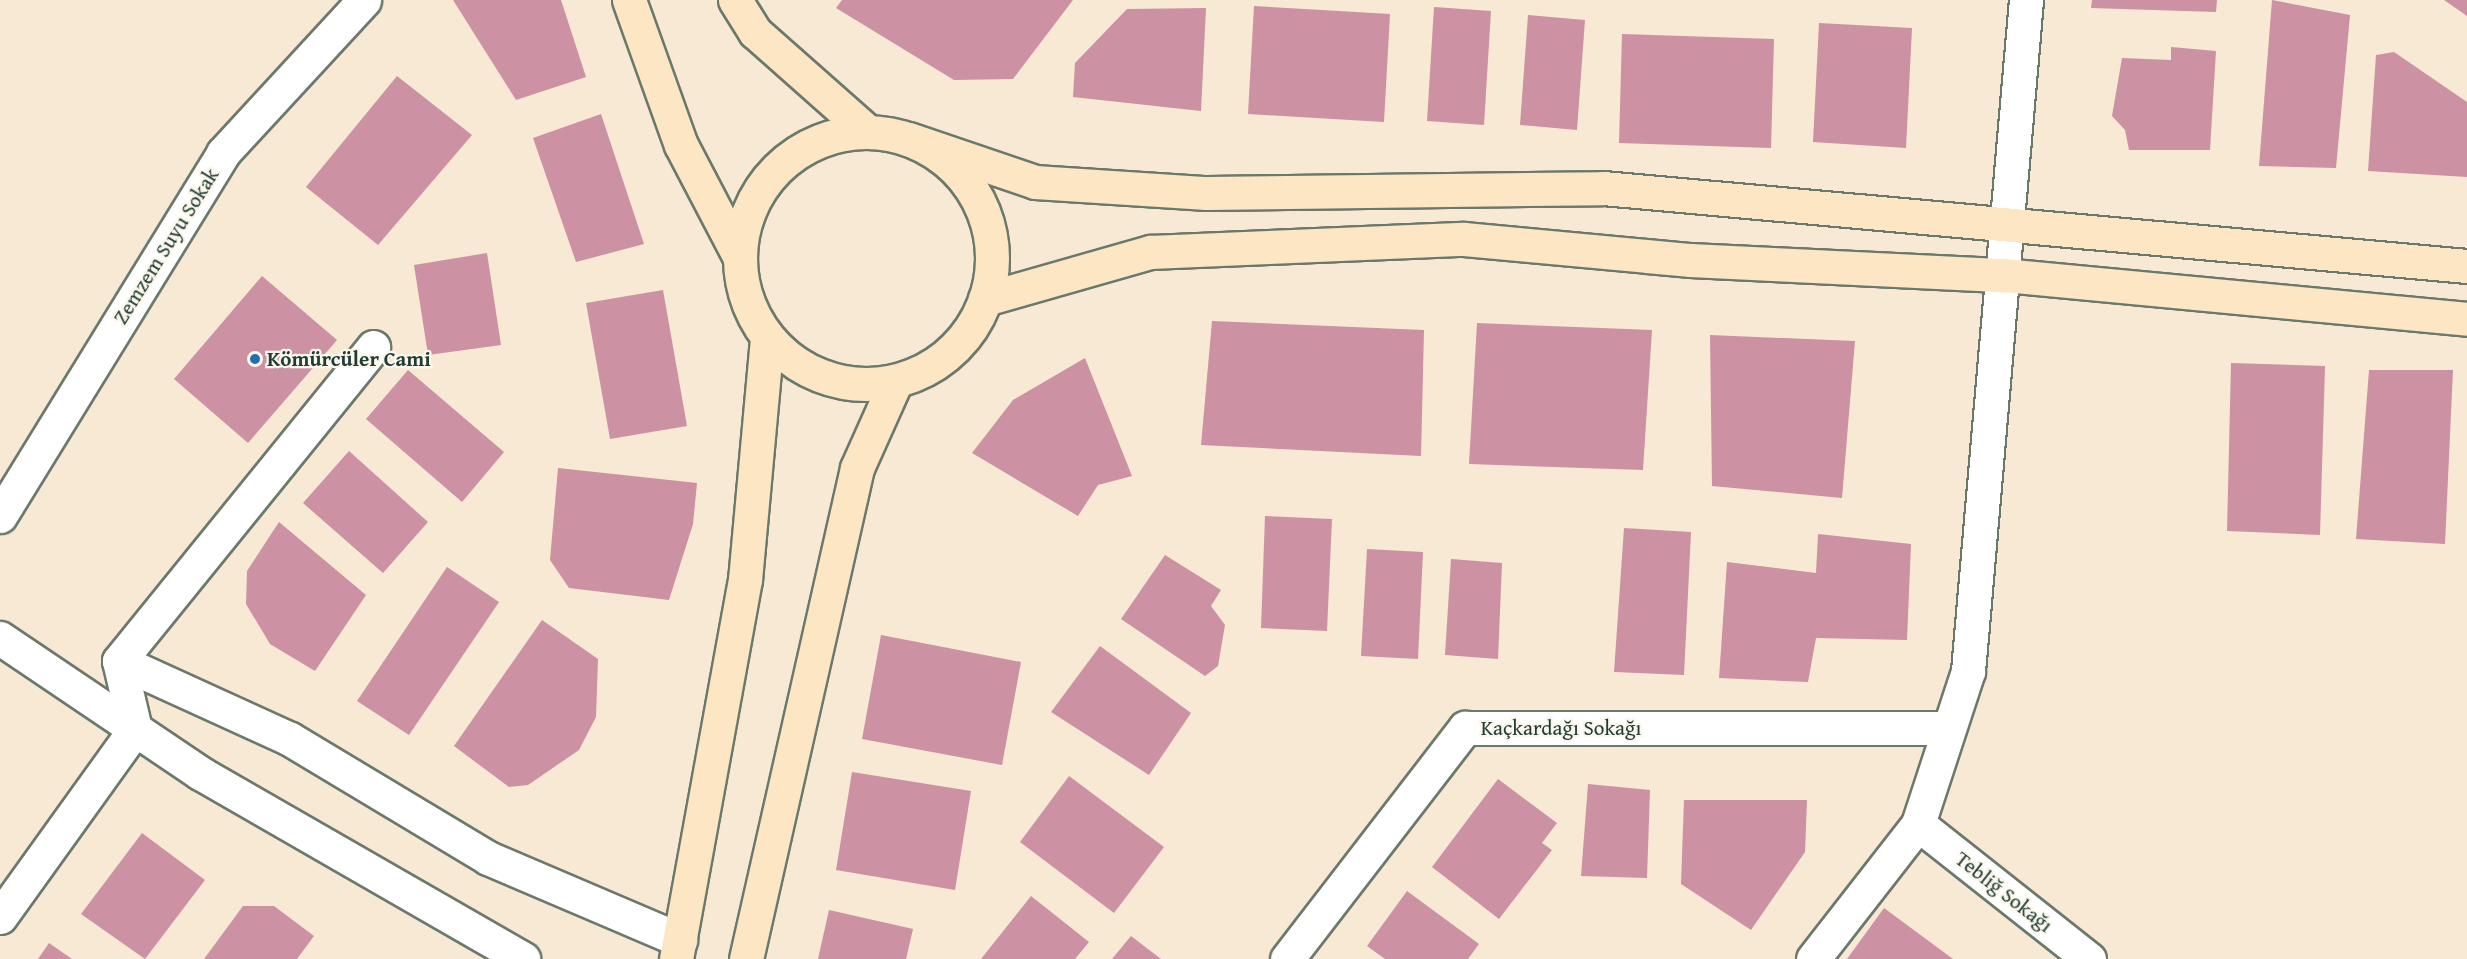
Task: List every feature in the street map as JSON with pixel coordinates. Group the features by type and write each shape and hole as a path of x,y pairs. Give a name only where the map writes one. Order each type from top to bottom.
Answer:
{"main road":[{"path":"629,0 681,146 740,258"},
{"path":"735,0 755,32 868,132"},
{"path":"909,139 943,158 970,186 987,222 992,261 985,299 965,336 934,365 896,381 860,385 825,378 794,362 767,337 752,313 742,286 740,258 746,218 764,183 785,162 828,137 868,132 909,139 1035,182 1207,193 1603,188 2006,221 2467,266"},
{"path":"985,299 1150,252 1464,239 1691,260 2003,275 2467,319"},
{"path":"678,950 745,580 767,337"},
{"path":"746,959 857,468 896,381"}],"street":[{"name":"Zemzem Suyu Sokak","path":"0,516 223,153 364,0"},
{"path":"1813,959 1918,824 1968,671 2026,0"},
{"path":"119,660 373,347"},
{"path":"0,638 200,773 522,959"},
{"path":"119,660 290,739 488,858 678,950"},
{"path":"0,917 135,729 119,660"},
{"name":"Kaçkardağı Sokağı","path":"1287,959 1465,728 1949,728"},
{"name":"Tebliğ Sokağı","path":"1918,824 2090,959"}],"building":[{"path":"453,0 561,0 586,77 516,100"},
{"path":"842,0 1073,0 1013,79 954,80 836,8"},
{"path":"2092,0 2217,0 2216,12 2091,8"},
{"path":"2272,0 2350,15 2336,168 2259,166"},
{"path":"2444,0 2467,0 2467,16"},
{"path":"1254,6 1390,14 1384,122 1248,114"},
{"path":"1434,7 1491,11 1484,125 1427,121"},
{"path":"1206,8 1201,111 1073,97 1075,63 1127,9"},
{"path":"1528,15 1585,20 1577,130 1520,125"},
{"path":"1819,23 1912,28 1906,148 1813,142"},
{"path":"1622,34 1774,39 1771,148 1619,143"},
{"path":"2171,47 2216,51 2210,150 2129,150 2125,130 2112,116 2122,58 2171,60"},
{"path":"2394,52 2467,102 2467,177 2368,171 2376,55"},
{"path":"397,76 472,135 378,245 306,187"},
{"path":"601,114 644,244 576,262 533,138"},
{"path":"487,253 501,345 428,355 414,265"},
{"name":"Kömürcüler Cami","path":"262,276 337,340 248,443 174,379"},
{"path":"663,290 687,426 610,439 586,303"},
{"path":"1212,321 1424,330 1421,456 1201,445"},
{"path":"1477,323 1652,330 1643,470 1469,464"},
{"path":"1710,335 1855,341 1842,498 1712,486"},
{"path":"1085,358 1132,476 1098,485 1078,516 972,453 1013,400"},
{"path":"2231,363 2325,366 2320,535 2227,531"},
{"path":"408,370 504,452 462,502 366,419"},
{"path":"2369,370 2453,370 2445,544 2356,539"},
{"path":"349,451 428,522 383,573 303,503"},
{"path":"558,468 697,483 693,524 669,600 569,588 550,560"},
{"path":"1265,516 1332,519 1327,631 1261,628"},
{"path":"279,522 366,595 315,671 270,644 246,604 247,571"},
{"path":"1624,528 1691,532 1684,675 1614,672"},
{"path":"1818,534 1911,544 1907,640 1816,638 1808,682 1719,678 1727,562 1816,573"},
{"path":"1367,549 1423,552 1418,659 1361,656"},
{"path":"1165,555 1221,590 1211,606 1225,625 1218,666 1205,676 1121,619"},
{"path":"1451,559 1502,563 1498,659 1445,655"},
{"path":"447,567 499,602 409,735 357,701"},
{"path":"542,620 598,659 596,717 579,750 528,785 509,787 454,746"},
{"path":"881,635 1021,662 1002,765 862,739"},
{"path":"1100,646 1191,713 1149,775 1051,712"},
{"path":"852,772 971,791 955,890 836,870"},
{"path":"1069,776 1164,847 1114,913 1020,842"},
{"path":"1498,779 1557,823 1542,843 1552,850 1499,919 1432,867"},
{"path":"1588,784 1650,790 1647,878 1581,876"},
{"path":"1684,800 1807,800 1805,852 1751,930 1681,884"},
{"path":"142,833 205,880 145,959 81,914"},
{"path":"1407,891 1479,944 1468,959 1385,959 1367,946"},
{"path":"1031,896 1089,942 1075,959 981,959"},
{"path":"243,906 274,906 314,936 297,959 204,959"},
{"path":"1884,908 1953,959 1847,959"},
{"path":"829,910 913,929 906,959 818,959"},
{"path":"1131,936 1161,959 1112,959"},
{"path":"49,943 72,959 38,959"}],"place":[{"name":"Kömürcüler Cami","path":"255,359"}]}
